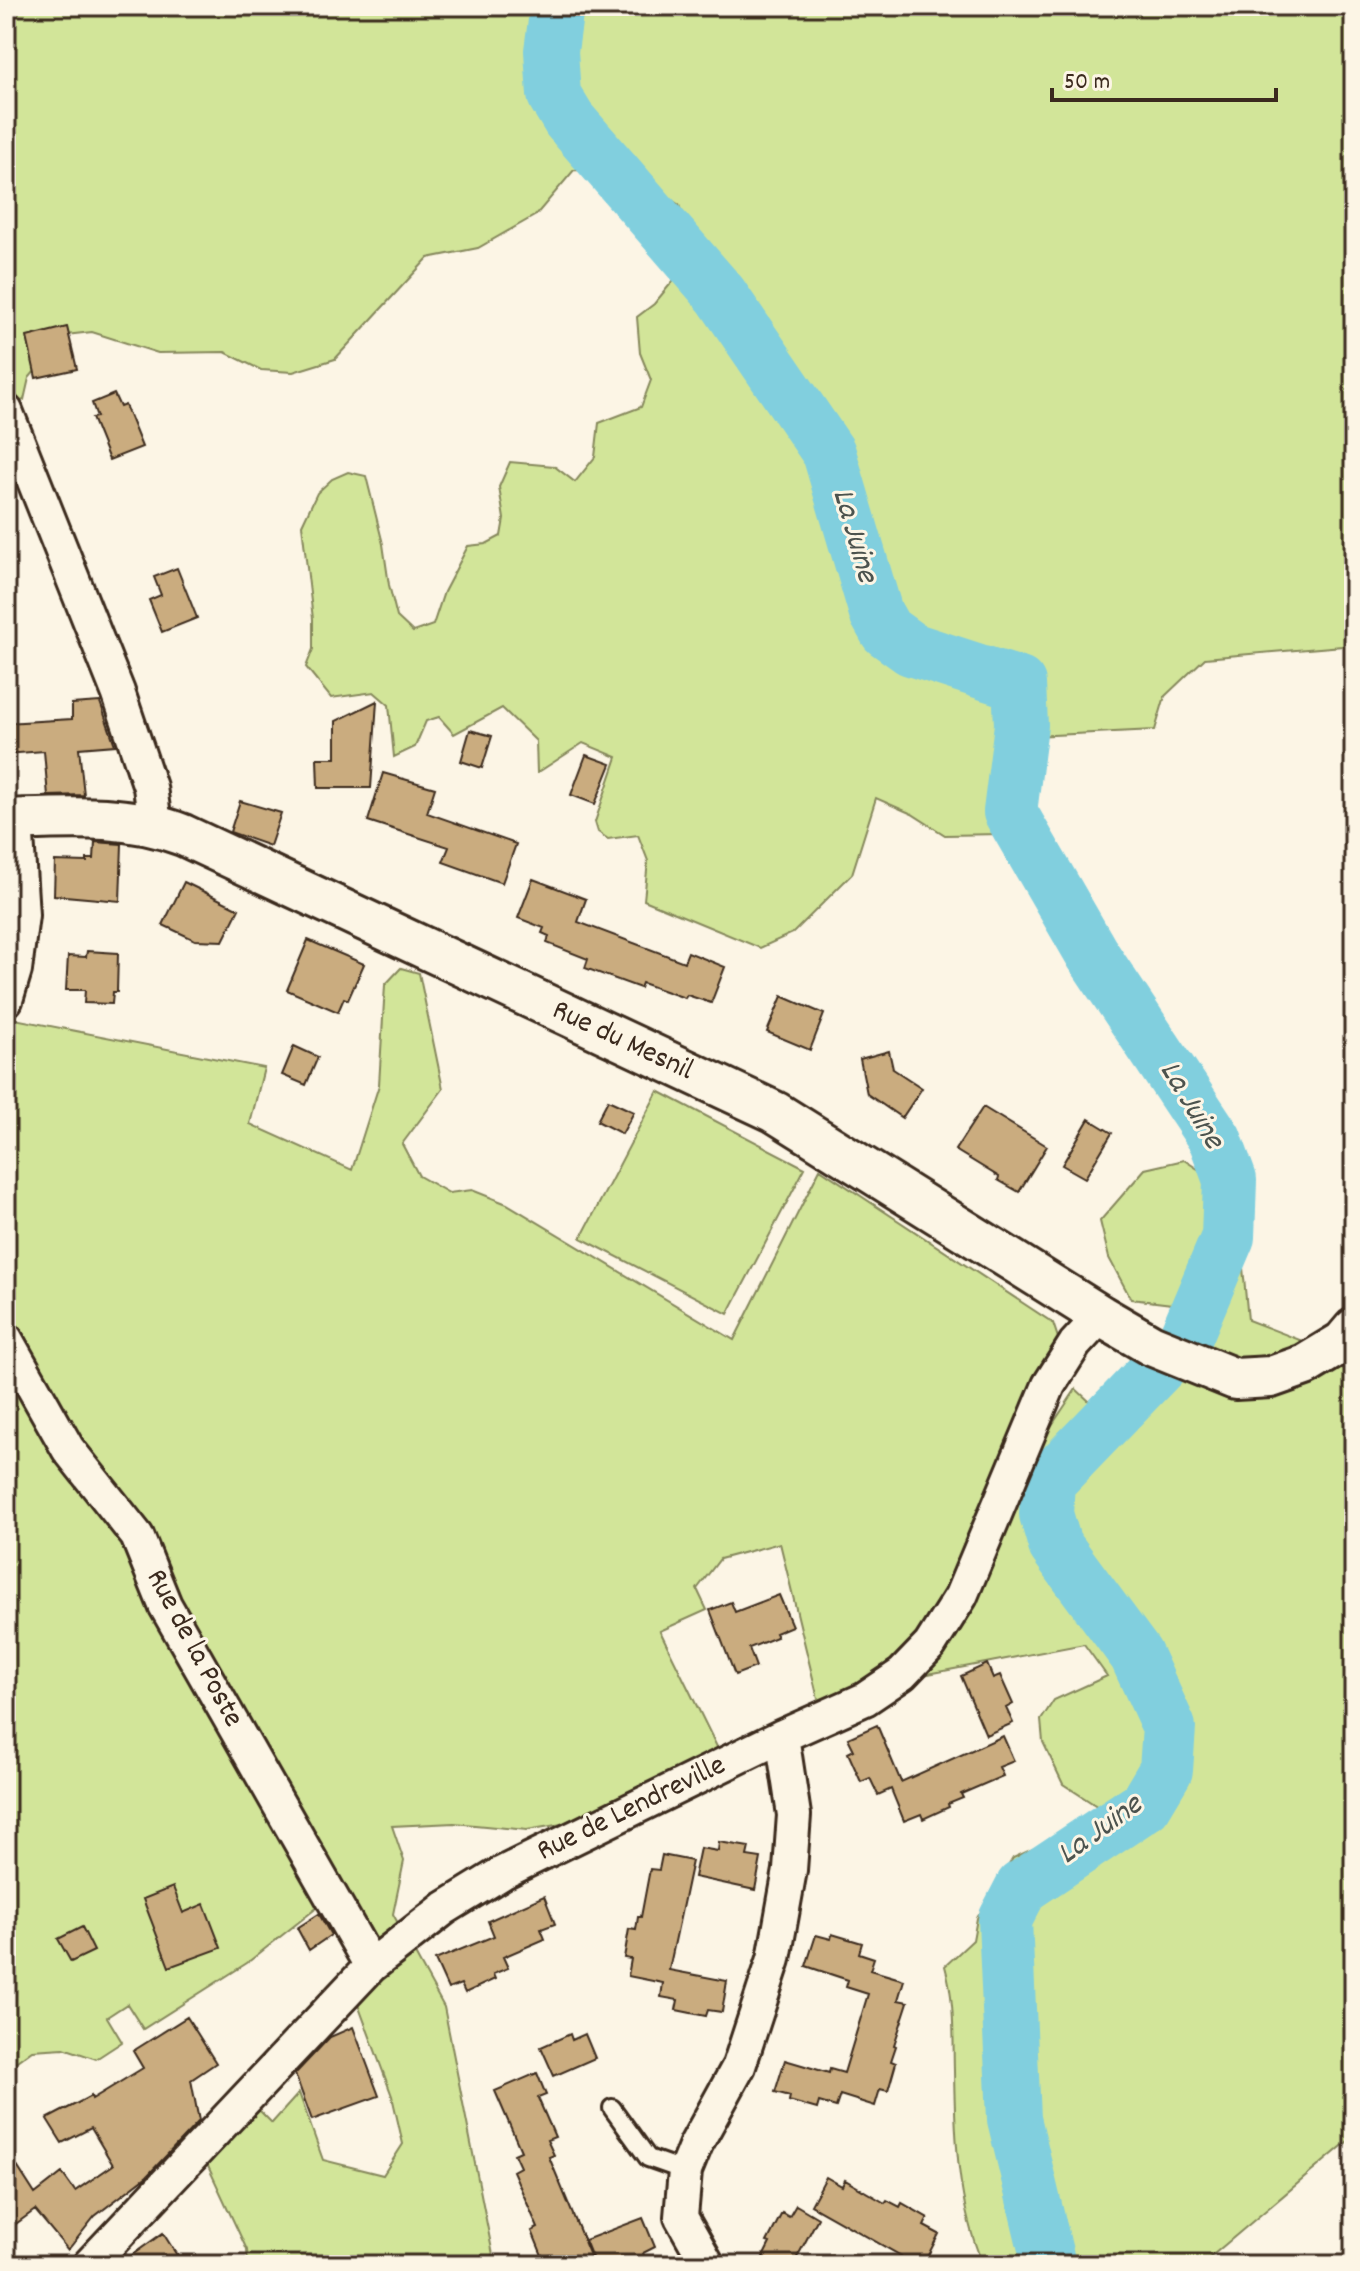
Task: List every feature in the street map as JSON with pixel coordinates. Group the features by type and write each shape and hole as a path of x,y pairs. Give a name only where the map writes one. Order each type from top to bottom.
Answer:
{"street":[{"path":"6,411 118,692 150,787 155,824"},
{"name":"Rue du Mesnil","path":"11,820 87,818 155,824 183,835 775,1112 1101,1316 1151,1345 1235,1379 1271,1377 1305,1365 1343,1342 1354,1329"},
{"path":"6,1000 15,970 22,915 11,820"},
{"name":"Rue de Lendreville","path":"89,2265 371,1966 445,1908 502,1873 782,1736 865,1699 902,1674 930,1645 961,1596 1049,1385 1075,1344 1101,1316"},
{"name":"Rue de la Poste","path":"6,1339 68,1449 137,1536 165,1605 371,1966"},
{"path":"708,2265 681,2217 685,2171 696,2144 739,2066 774,1959 790,1870 794,1815 782,1736"}],"lane":[{"path":"612,2108 648,2158 685,2171"}],"green space":[{"path":"6,6 1354,6 1354,645 1205,658 1165,696 1155,730 1033,736 1036,764 1030,808 1001,834 945,835 912,814 876,798 852,874 793,933 760,948 644,900 648,861 638,835 608,839 598,832 595,822 617,757 583,743 537,773 536,741 502,708 454,734 439,717 426,721 415,747 394,757 389,705 374,692 331,698 306,667 313,649 313,619 302,525 317,493 332,479 348,472 366,476 397,617 413,632 433,625 444,592 468,546 486,544 501,536 504,519 499,487 510,462 554,466 575,482 595,457 599,423 641,407 651,380 640,353 637,317 654,304 697,252 679,205 633,174 574,170 536,215 478,248 428,258 335,359 293,372 261,370 225,352 158,353 92,332 66,335 29,378 24,400 6,406"},
{"path":"401,968 419,973 443,1089 402,1144 419,1176 449,1193 472,1190 507,1204 734,1340 820,1169 1053,1323 1061,1347 1032,1455 1076,1389 1116,1426 1160,1375 1171,1388 1209,1331 1172,1304 1131,1299 1109,1258 1100,1221 1145,1169 1184,1160 1236,1194 1248,1320 1354,1361 1354,2136 1201,2265 983,2265 974,2242 959,2170 952,2005 945,1966 973,1940 977,1918 1013,1858 1109,1814 1063,1784 1043,1742 1041,1720 1054,1700 1107,1676 1084,1644 923,1675 873,1715 820,1707 780,1543 720,1559 697,1589 707,1610 660,1631 720,1753 562,1824 527,1830 454,1823 392,1826 404,1861 393,1914 444,2007 495,2265 248,2265 247,2250 206,2162 255,2106 272,2123 299,2093 323,2160 383,2175 403,2144 392,2096 347,1975 365,1964 328,1899 247,1963 143,2029 127,2004 107,2017 122,2042 96,2059 64,2048 32,2050 6,2069 6,1028 15,1019 264,1068 250,1124 352,1170 379,1085 385,985"},
{"path":"658,1091 805,1168 728,1314 581,1238"}],"building":[{"path":"67,327 77,369 36,378 27,337"},
{"path":"114,394 120,407 125,405 142,447 109,460 92,418 97,417 92,403"},
{"path":"177,568 197,618 162,632 149,600 161,595 154,577"},
{"path":"377,701 371,788 318,788 317,758 336,758 336,721"},
{"path":"100,702 115,745 79,748 84,795 48,796 44,751 6,754 6,723 72,719 72,704"},
{"path":"470,730 492,736 482,768 461,761"},
{"path":"586,755 611,764 595,804 571,795"},
{"path":"383,773 435,788 427,813 516,844 502,883 443,862 449,847 368,821"},
{"path":"240,801 281,813 270,846 230,832"},
{"path":"95,842 122,844 120,901 54,895 55,861 87,862 87,859 94,859"},
{"path":"533,879 586,899 578,922 684,962 688,952 725,967 711,1003 687,995 685,998 642,983 640,988 585,968 588,959 547,943 549,936 542,933 544,928 518,918"},
{"path":"184,882 239,909 223,941 195,940 163,925"},
{"path":"308,940 364,964 348,1000 344,998 338,1012 287,990"},
{"path":"87,951 118,953 117,992 113,992 112,1004 84,1003 85,990 66,990 68,956 86,957"},
{"path":"782,996 824,1014 810,1050 767,1032"},
{"path":"294,1046 318,1057 306,1085 282,1075"},
{"path":"889,1051 893,1069 922,1088 902,1118 867,1094 860,1059"},
{"path":"608,1100 634,1112 622,1134 597,1121"},
{"path":"983,1107 1047,1146 1019,1192 955,1150"},
{"path":"1089,1119 1112,1133 1085,1178 1062,1165"},
{"path":"779,1595 792,1626 775,1633 777,1637 749,1648 756,1667 735,1675 710,1610 731,1602 735,1612"},
{"path":"987,1664 993,1678 1000,1675 1013,1704 1006,1708 1013,1723 986,1735 961,1676"},
{"path":"877,1725 901,1782 1003,1736 1014,1761 999,1767 1003,1776 961,1794 963,1798 948,1804 949,1807 923,1819 921,1814 904,1821 891,1789 878,1795 870,1778 861,1782 848,1753 854,1750 848,1738"},
{"path":"719,1842 749,1847 747,1856 761,1858 755,1890 694,1877 700,1848 718,1851"},
{"path":"662,1855 692,1861 669,1970 727,1981 722,2012 708,2010 706,2016 676,2010 678,2000 661,1997 663,1983 628,1976 631,1959 624,1958 629,1929 636,1930 650,1869 659,1870"},
{"path":"173,1887 183,1913 204,1904 221,1948 169,1967 143,1899"},
{"path":"544,1896 555,1924 541,1929 545,1939 503,1957 508,1968 493,1974 495,1979 465,1993 461,1984 448,1989 435,1960 494,1936 488,1921"},
{"path":"319,1914 331,1935 309,1950 297,1928"},
{"path":"82,1927 94,1951 71,1962 58,1939"},
{"path":"832,1934 862,1943 859,1953 874,1958 870,1970 904,1980 898,2000 908,2002 894,2045 891,2061 896,2063 888,2091 880,2089 875,2106 840,2095 836,2107 819,2102 817,2109 789,2101 790,2096 775,2092 785,2060 829,2073 830,2069 844,2073 868,1994 846,1987 848,1980 806,1966 816,1935 831,1939"},
{"path":"187,2017 216,2063 191,2080 199,2121 147,2176 95,2216 68,2250 35,2210 6,2231 6,2149 35,2194 62,2173 75,2191 113,2165 91,2128 62,2143 47,2119 91,2096 92,2099 143,2068 133,2051"},
{"path":"353,2027 379,2096 312,2120 295,2074 330,2037"},
{"path":"570,2034 572,2040 585,2034 595,2058 554,2076 541,2047"},
{"path":"537,2073 546,2095 538,2098 555,2137 547,2140 554,2155 549,2157 591,2258 574,2265 554,2265 550,2255 543,2258 532,2231 538,2228 513,2171 520,2167 514,2154 521,2151 495,2091"},
{"path":"826,2177 842,2186 845,2180 885,2203 887,2200 900,2207 902,2203 928,2218 924,2226 939,2234 923,2265 896,2265 901,2256 811,2205"},
{"path":"796,2205 818,2218 793,2265 777,2265 763,2257 770,2243 767,2242 782,2213 789,2217"},
{"path":"643,2218 655,2247 643,2253 645,2258 627,2265 595,2265 585,2240"},
{"path":"163,2233 183,2265 118,2265"}],"waterway":[{"name":"La Juine","path":"557,6 551,51 554,95 569,120 721,295 829,453 876,613 886,631 911,649 1019,684 1021,725 1010,812 1092,954 1215,1139 1230,1180 1228,1237 1184,1341 1048,1482 1046,1514 1055,1545 1136,1655 1169,1727 1166,1770 1145,1805 1022,1887 1005,1920 1014,2119 1049,2265"}]}
